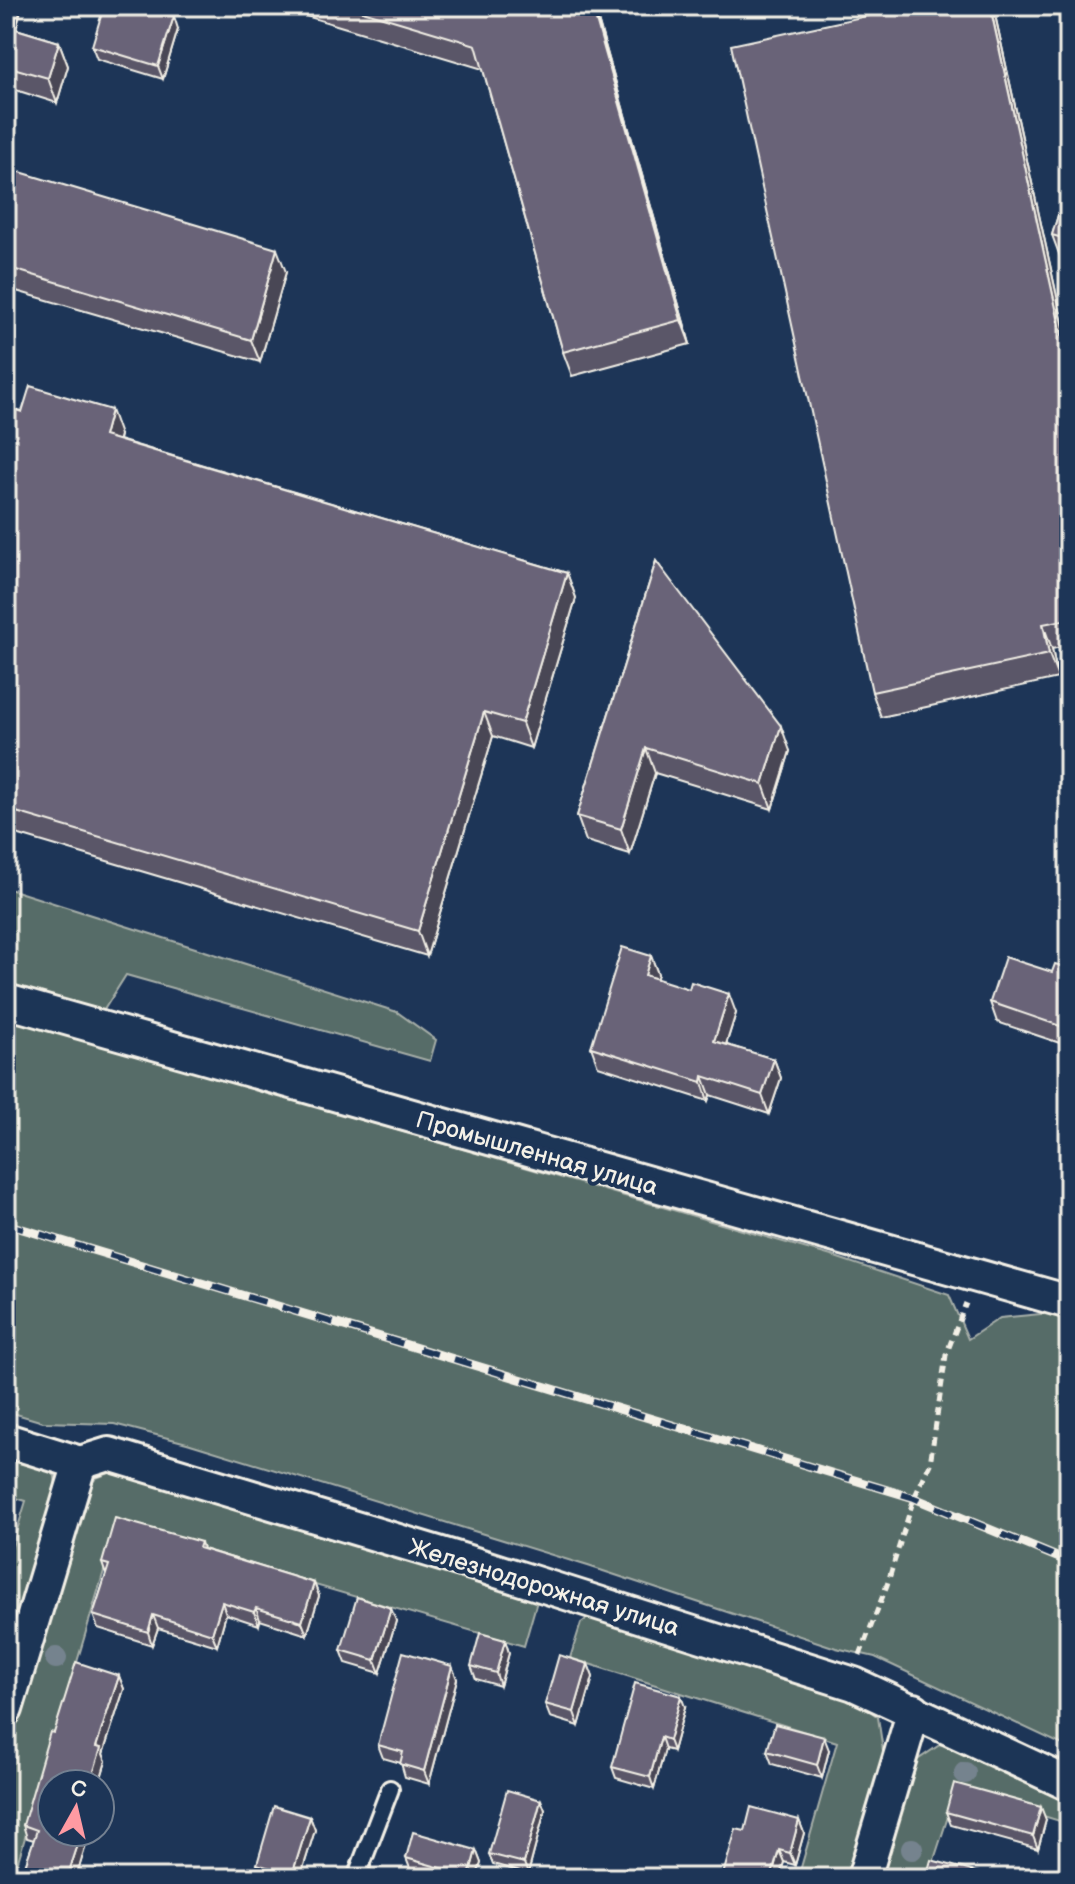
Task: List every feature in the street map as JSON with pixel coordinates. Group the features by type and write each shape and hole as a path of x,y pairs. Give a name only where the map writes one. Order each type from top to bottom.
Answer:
{"street":[{"name":"Промышленная улица","path":"6,1001 1069,1302"},
{"name":"Железнодорожная улица","path":"6,1440 80,1463 109,1454 463,1560 854,1684 1069,1784"},
{"path":"6,1709 80,1463"},
{"path":"864,1878 914,1710"}],"lane":[{"path":"356,1878 390,1789"}],"path":[{"path":"854,1684 859,1656 887,1585 914,1498 930,1464 946,1355 976,1275"}],"green space":[{"path":"6,888 397,1012 436,1040 430,1061 126,975 85,1040 835,1257 949,1295 968,1339 1000,1318 1051,1313 1069,1317 1069,1748 875,1657 836,1648 588,1566 187,1443 114,1424 43,1422 6,1411"},
{"path":"6,1455 47,1468 55,1476 56,1489 6,1662 6,1566 26,1501 6,1495"},
{"path":"112,1472 530,1592 537,1601 524,1646 117,1527 46,1768 36,1768 36,1800 13,1878 6,1878 6,1750 83,1494 96,1478"},
{"path":"589,1617 858,1702 878,1717 884,1757 849,1878 798,1878 837,1742 570,1658 581,1623"},
{"path":"941,1744 968,1745 1069,1796 1069,1824 957,1789 928,1878 877,1878 916,1761"}],"building":[{"path":"104,6 142,6 174,16 158,66 92,46"},
{"path":"346,6 592,6 681,320 563,352 476,45"},
{"path":"913,6 990,6 1069,368 1069,619 1043,624 1049,654 872,692 731,45"},
{"path":"6,26 59,42 48,78 6,66"},
{"path":"10,169 277,249 251,340 6,267 6,180"},
{"path":"1069,179 1069,240 1052,235"},
{"path":"30,386 111,410 104,436 567,573 522,723 484,712 418,931 6,809 6,407 22,412"},
{"path":"656,561 781,726 763,784 646,748 621,829 577,816"},
{"path":"622,947 651,956 645,975 689,989 691,982 729,994 714,1041 774,1059 762,1095 703,1076 702,1082 591,1047"},
{"path":"1005,957 1052,972 1055,964 1069,968 1069,1029 990,1002"},
{"path":"115,1518 201,1542 199,1548 314,1583 302,1622 256,1608 254,1612 222,1602 212,1634 153,1615 148,1632 93,1615 109,1565 102,1563"},
{"path":"357,1597 391,1608 375,1660 341,1650"},
{"path":"480,1633 505,1640 496,1673 471,1666"},
{"path":"403,1652 452,1666 424,1771 400,1764 403,1752 378,1745"},
{"path":"559,1655 588,1664 574,1712 545,1704"},
{"path":"76,1662 119,1676 96,1747 101,1748 95,1768 40,1768 50,1732 54,1733"},
{"path":"635,1683 681,1696 669,1740 661,1737 650,1777 612,1767"},
{"path":"775,1724 824,1737 817,1765 767,1751"},
{"path":"36,1780 36,1830 23,1825"},
{"path":"954,1783 1041,1807 1033,1836 946,1812"},
{"path":"507,1790 541,1800 524,1863 489,1854"},
{"path":"274,1806 310,1817 292,1875 257,1864"},
{"path":"751,1807 799,1820 790,1853 779,1850 771,1878 722,1878 736,1829 745,1831"},
{"path":"413,1832 476,1850 469,1876 406,1858"},
{"path":"36,1833 36,1848 77,1848 68,1875 79,1878 21,1878"},
{"path":"931,1860 987,1875 986,1878 926,1878"}],"railway":[{"path":"6,1224 914,1498 1069,1562"}]}
